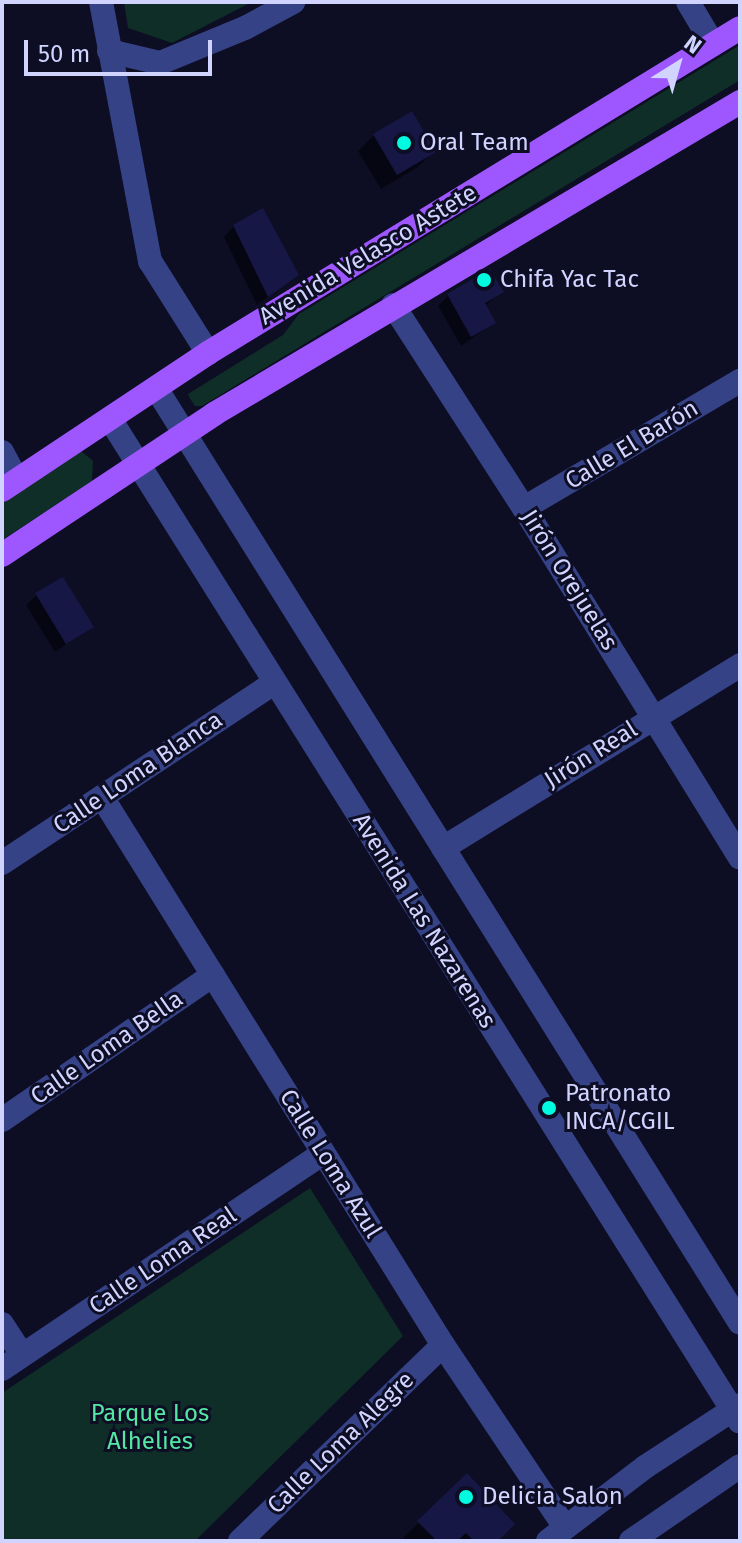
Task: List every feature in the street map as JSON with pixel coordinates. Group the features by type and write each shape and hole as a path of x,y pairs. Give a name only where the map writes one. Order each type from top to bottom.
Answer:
{"main road":[{"name":"Avenida Velasco Astete","path":"10,485 208,353 740,28"},
{"path":"2,555 185,433 393,305 740,102"}],"street":[{"path":"101,2 150,261 208,353"},
{"path":"109,51 160,63 245,28 293,2"},
{"path":"688,2 713,44"},
{"name":"Jirón Orejuelas","path":"393,305 524,508 740,858"},
{"name":"Calle El Barón","path":"524,508 740,381"},
{"path":"156,388 740,1323"},
{"name":"Avenida Las Nazarenas","path":"110,419 737,1412"},
{"path":"2,452 10,485"},
{"name":"Jirón Real","path":"443,848 740,665"},
{"name":"Calle Loma Blanca","path":"2,863 274,683"},
{"name":"Calle Loma Azul","path":"102,797 443,1345 556,1534"},
{"name":"Calle Loma Bella","path":"2,1120 213,975"},
{"name":"Calle Loma Real","path":"12,1362 323,1153"},
{"path":"2,1324 12,1362"},
{"name":"Calle Loma Alegre","path":"240,1541 443,1345"},
{"path":"556,1534 645,1467 737,1412"},
{"path":"631,1541 740,1466"}],"green space":[{"path":"124,2 252,2 172,43 128,28"},
{"path":"740,45 740,80 202,406 195,406 189,397 188,394 283,335 299,314"},
{"path":"81,451 93,461 92,481 2,540 2,504"},
{"name":"Parque Los Alhelies","path":"310,1188 403,1336 195,1541 2,1541 2,1393"}],"building":[{"name":"Oral Team","path":"412,111 436,152 397,175 373,134"},
{"path":"263,208 299,275 268,297 233,225"},
{"path":"490,269 504,292 485,303 496,323 471,337 447,294"},
{"path":"63,577 94,627 66,644 35,593"},
{"name":"Delicia Salon","path":"467,1473 515,1524 498,1541 474,1541 466,1533 457,1541 437,1541 417,1521"}],"place":[{"name":"Oral Team","path":"404,143"},
{"name":"Chifa Yac Tac","path":"484,280"},
{"name":"Patronato INCA/CGIL","path":"549,1108"},
{"name":"Delicia Salon","path":"466,1497"}]}
